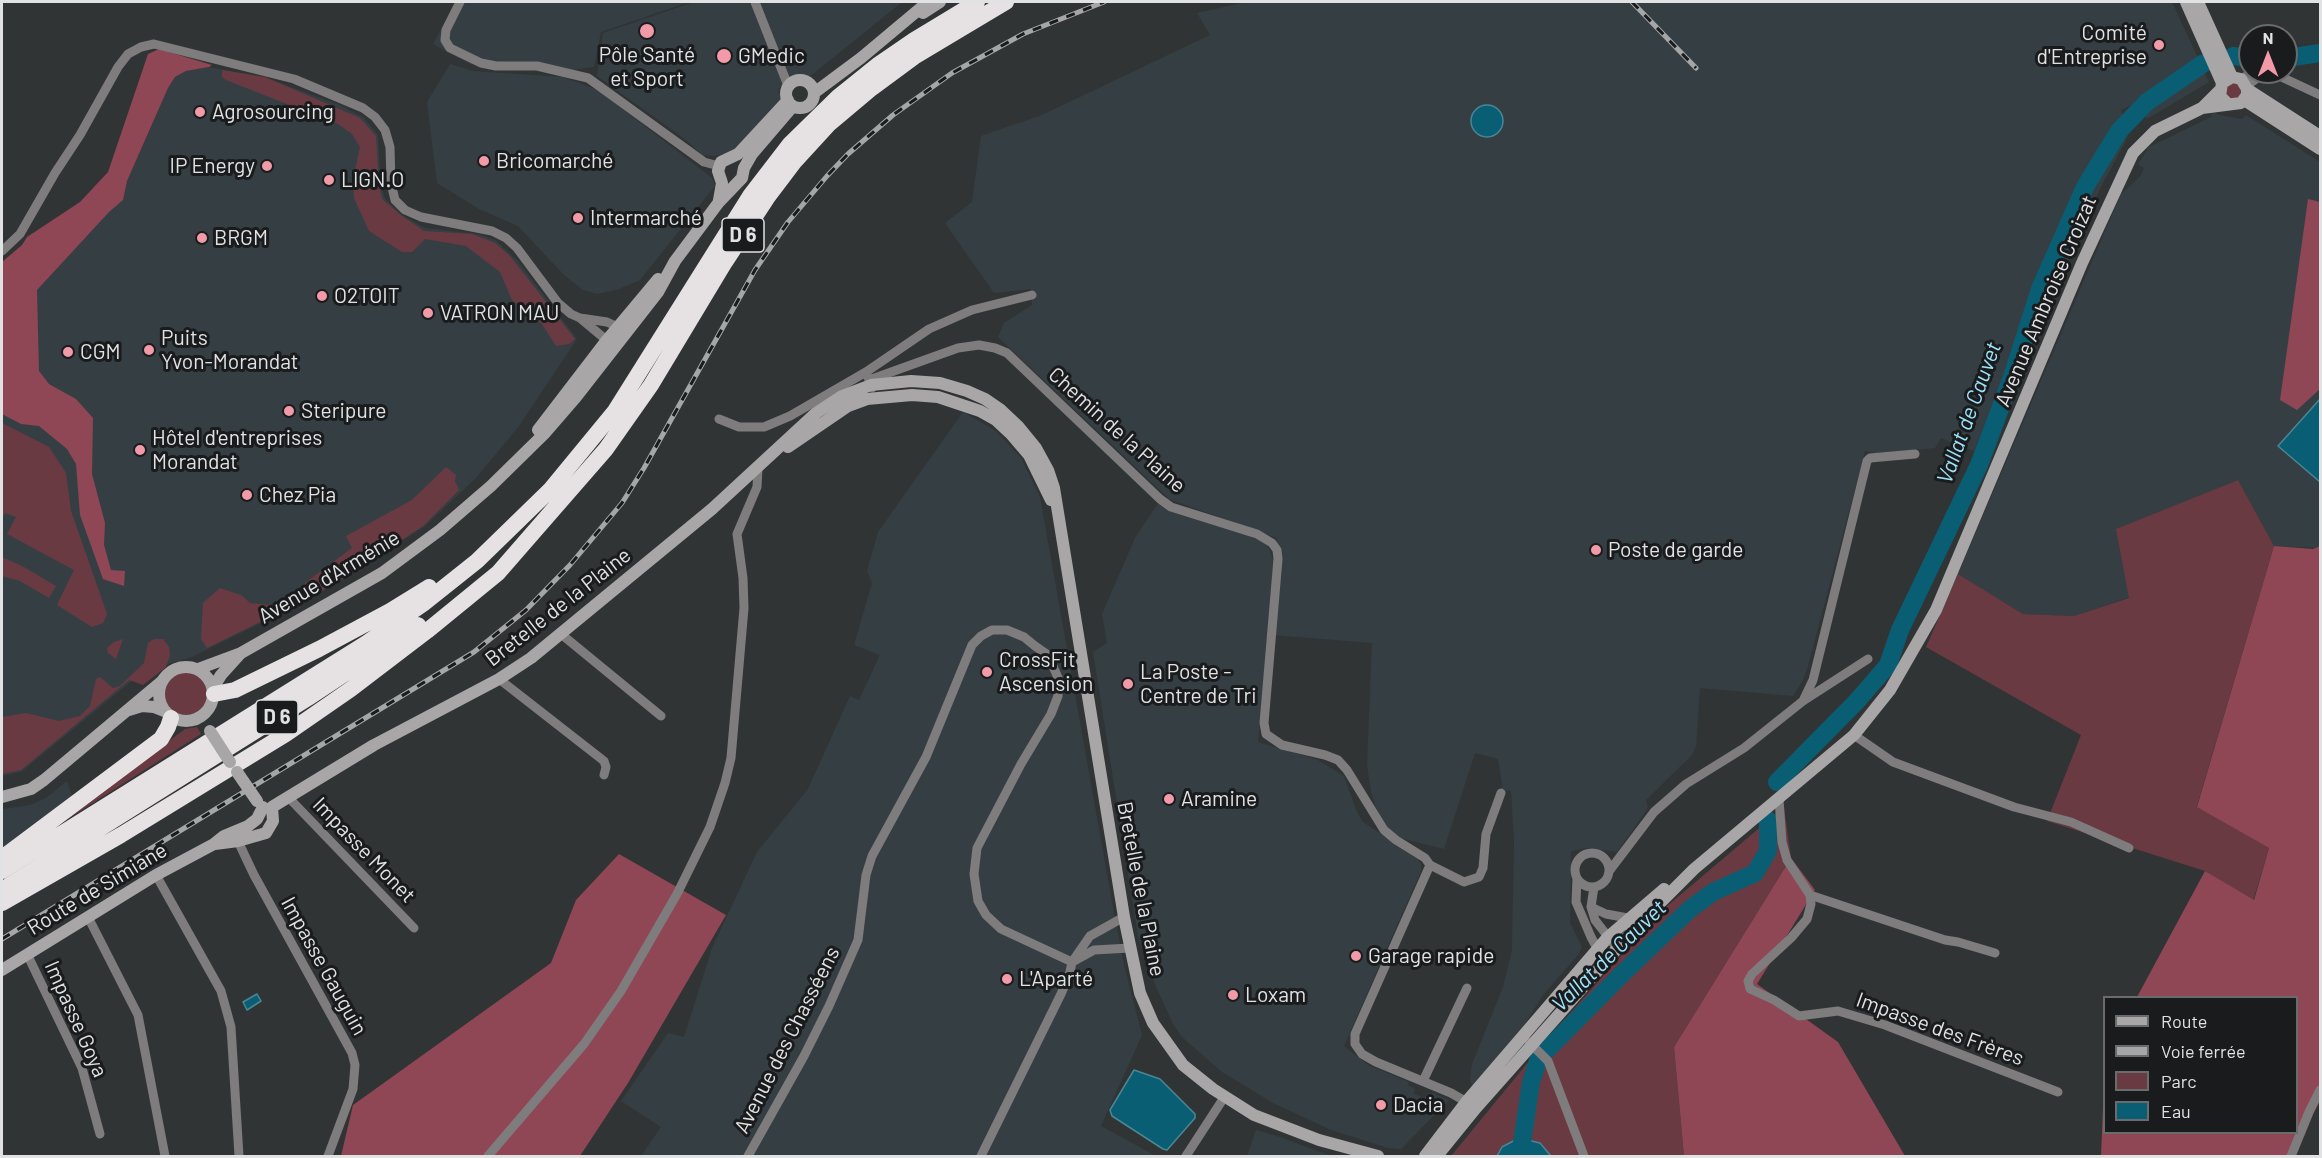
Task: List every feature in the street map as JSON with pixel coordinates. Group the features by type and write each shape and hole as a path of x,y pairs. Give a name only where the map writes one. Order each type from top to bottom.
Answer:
{"highway":[{"name":"D 6","path":"2,871 365,644 459,576 517,524 550,490 615,411 744,205 790,144 838,97 879,64 977,2"},
{"name":"D 6","path":"2,890 308,699 441,610 540,526 606,449 651,385 725,262 767,198 795,161 828,125 872,88 914,57 1006,2"},
{"path":"213,691 235,690 390,611 429,587 517,524"},
{"path":"2,903 233,767 351,689 498,573 540,526"},
{"path":"2,858 161,739 168,727 167,714"}],"main road":[{"path":"790,103 801,108 808,105 811,88 854,63 934,2"},
{"path":"2186,2 2236,87 2320,149"},
{"path":"2198,2 2236,87 2320,136"},
{"path":"790,103 787,91 792,83 799,80 811,88"},
{"name":"Avenue Ambroise Croizat","path":"1425,1156 1471,1105 1535,1047 1604,961 1694,869 1854,735 1890,690 1936,610 2082,263 2133,153 2155,131 2202,108 2236,87 2237,105 2202,108"},
{"path":"720,172 728,184 737,183 744,175 744,168 752,154 790,103"},
{"path":"719,202 722,189 720,172 729,158 738,154 790,103"},
{"path":"729,158 740,161 744,168"},
{"name":"Avenue d'Arménie","path":"198,669 241,653 382,573 440,530 491,486 516,460 611,344 719,202 737,183"},
{"name":"Bretelle de la Plaine","path":"759,468 784,441 816,413 869,379 940,383 985,399 1001,410 1036,448 1048,470 1054,488 1124,917 1140,993 1153,1023 1183,1065 1254,1115 1364,1155 1378,1156"},
{"name":"Bretelle de la Plaine","path":"264,805 288,797 374,745 499,679 561,634 759,468 849,406 875,398 912,395 938,397 963,404 988,416 1011,434 1029,455 1057,512"},
{"name":"Avenue d'Arménie","path":"213,691 220,675 241,653"},
{"path":"2,797 31,789 44,780 176,668 187,666 198,669 207,677 213,691 208,711 191,721 181,721 154,707 142,706 128,710"},
{"path":"161,682 158,692 159,702 167,714"},
{"path":"201,717 233,767 264,805"},
{"name":"Route de Simiane","path":"2,969 224,836 236,836 257,819 264,805"},
{"name":"Avenue Ambroise Croizat","path":"1535,1047 1597,949 1628,918 1661,891 1694,869"},
{"name":"Avenue Ambroise Croizat","path":"1437,1156 1471,1105"}],"street":[{"path":"460,2 446,30 445,40 450,48 481,63 496,66 537,66 588,78 720,172"},
{"path":"755,2 787,83"},
{"path":"2,251 20,234 118,67 128,54 141,46 154,44 294,78 363,108 375,117 385,130 390,147 391,183 395,200 405,210 421,218 492,231 506,238 517,248 558,303 571,314 580,318 607,322 622,330"},
{"path":"2236,87 2263,74 2275,74 2320,95"},
{"path":"719,419 739,427 764,427 869,379 909,341 954,317 995,303 1032,295"},
{"path":"580,318 611,344"},
{"name":"Chemin de la Plaine","path":"869,379 958,348 979,345 1008,353 1160,499 1172,507 1257,534 1272,543 1278,559 1264,723 1266,734 1282,745 1338,760 1347,770 1384,830 1425,858 1430,865"},
{"path":"869,379 875,398"},
{"path":"1803,701 1813,680 1867,461 1870,458 1915,454"},
{"path":"488,1156 584,1044 621,991 677,894 710,828 731,758 744,608 743,578 736,534 757,487 759,468"},
{"name":"Avenue des Chasséens","path":"748,1156 804,1056 854,951 859,931 866,874 872,856 926,757 972,645 992,630 1007,630 1024,637 1048,655 1059,680 1058,696 1051,714 1021,764 977,848 974,874 978,901 986,915 1001,930 1072,962"},
{"path":"561,634 662,716"},
{"path":"1577,878 1584,885 1594,887 1604,883 1610,870 1654,812 1686,784 1744,748 1803,701 1868,659"},
{"path":"499,679 604,761 606,767 604,775"},
{"path":"1854,735 1893,762 2014,807 2071,822 2129,848"},
{"path":"1471,1105 1362,1054 1355,1044 1355,1034 1430,865 1464,882 1479,877 1483,868 1486,834 1501,793"},
{"name":"Impasse Monet","path":"288,797 414,928"},
{"path":"1779,798 1782,842 1787,860 1810,895 1945,940 1995,953"},
{"name":"Impasse Gauguin","path":"236,836 254,875 352,1053 355,1065 353,1089 328,1156"},
{"path":"1604,961 1576,902 1575,867 1584,854 1589,852 1604,857 1610,870"},
{"path":"156,875 221,991 231,1027 239,1156"},
{"path":"1594,887 1591,907 1595,920 1617,947"},
{"name":"Impasse des Frères","path":"1810,895 1811,904 1807,919 1791,938 1752,974 1748,981 1754,993 1774,1000 1799,1016 1838,1011 1885,1025 2058,1092"},
{"path":"1591,907 1606,914 1628,918"},
{"path":"88,917 138,1015 165,1156"},
{"path":"981,1156 1061,994 1072,962 1090,936 1124,917"},
{"path":"1072,962 1094,950 1130,948"},
{"name":"Impasse Goya","path":"27,954 82,1068 100,1134"},
{"path":"1423,1081 1467,988"},
{"path":"1535,1047 1548,1061 1584,1156"},
{"path":"2291,1156 2320,1090"},
{"path":"1186,1156 1224,1096"}],"shaded area":[{"path":"456,2 689,2 601,32 594,67 571,70 470,64 433,44"},
{"path":"694,2 902,2 813,74 805,79 793,78 778,89 780,104 731,153 713,156 702,155 686,140 597,76 603,33"},
{"path":"1247,2 2172,2 2209,82 2147,119 2136,103 2121,110 2129,132 2125,142 2101,187 2032,353 2027,356 2013,351 1974,451 1941,438 1935,448 1876,453 1865,451 1808,666 1793,696 1700,688 1696,746 1692,755 1646,800 1648,808 1617,852 1587,848 1571,851 1570,923 1582,947 1578,955 1543,995 1525,1024 1472,1086 1470,1079 1472,1064 1503,987 1512,950 1514,842 1511,791 1503,790 1498,759 1475,753 1444,849 1397,837 1386,827 1379,817 1371,792 1367,765 1372,643 1272,635 1277,538 1169,499 998,337 1004,323 1032,305 1031,289 994,293 945,223 972,202 981,136 1042,115 1210,35 1197,13"},
{"path":"159,49 212,65 186,71 175,77 127,181 123,200 109,212 37,290 39,371 49,384 76,399 93,418 92,474 105,523 104,545 111,570 125,571 124,586 103,579 80,515 76,464 67,449 39,426 21,424 2,414 2,262 22,245 27,237 80,202 108,172 148,54"},
{"path":"450,64 473,71 563,77 598,90 712,178 715,186 640,280 619,289 597,294 583,290 564,275 518,226 479,209 437,183 427,102"},
{"path":"209,67 267,78 342,106 364,118 378,135 381,186 385,199 402,215 425,228 478,234 495,240 516,259 577,339 519,426 476,478 424,527 311,598 192,657 145,670 21,772 2,776 2,262 127,181 175,77 186,71"},
{"path":"2212,111 2219,115 2242,119 2246,115 2320,162 2320,548 2274,546 2238,480 2117,529 2130,597 2074,616 2023,614 1958,574 2121,194 2140,177 2144,168 2138,164 2149,147 2211,117"},
{"path":"2308,199 2320,202 2320,389 2297,410 2280,400"},
{"path":"963,412 996,431 1021,458 1040,497 1112,902 1124,965 1142,1035 1101,1126 1156,1156 641,1156 661,1127 621,1101 668,1033 684,1037 712,948 757,852 808,789 850,696 859,700 880,655 854,645 872,583 867,571 878,532"},
{"path":"1159,502 1256,538 1268,546 1274,562 1258,742 1318,760 1344,776 1363,822 1417,858 1421,864 1421,871 1344,1046 1368,1065 1409,1082 1408,1085 1415,1089 1414,1094 1424,1098 1428,1093 1433,1093 1449,1100 1401,1149 1388,1148 1331,1130 1273,1103 1222,1072 1182,1037 1173,1024 1149,971 1138,936 1093,652 1107,643 1102,614 1135,538"},
{"path":"2274,546 2313,549 2320,546 2320,1101 2296,1156 2101,1156 2103,1107 2103,1134 2298,1134 2298,996 2138,996 2205,871 2254,900 2269,848 2197,807"},
{"path":"67,781 73,799 2,851 2,809 31,805 46,798"},
{"path":"619,854 726,915 628,1083 580,1156 341,1156 353,1105 551,963 576,900"},
{"path":"1791,858 1815,890 1757,984 1838,1042 1905,1156 1684,1156 1674,1047"},
{"path":"1256,1130 1280,1137 1331,1156 1247,1156"}],"green space":[{"path":"222,70 265,77 360,118 376,136 382,199 424,231 472,234 495,243 510,256 575,339 569,344 556,346 542,324 512,300 500,272 466,246 425,239 412,252 402,252 369,231 354,198 353,180 360,147 352,134 338,124 226,80 222,77"},
{"path":"2236,80 2244,93 2235,101 2226,97 2225,86"},
{"path":"2,423 49,447 66,473 71,511 107,614 103,623 92,627 57,605 74,570 7,534 16,517 5,513 2,518"},
{"path":"446,467 456,475 455,481 459,490 423,526 309,598 207,648 201,639 203,603 220,588 241,595 250,603 269,605 285,603 297,597 305,589 305,583 352,548 346,536 412,500"},
{"path":"2238,480 2274,546 2197,806 2269,848 2253,901 2205,871 2047,821 2081,735 1926,647 1958,574 2023,614 2074,616 2129,598 2116,529"},
{"path":"2,557 56,586 49,598 20,581 2,576"},
{"path":"123,639 116,659 108,653 107,648"},
{"path":"154,639 163,639 169,647 170,655 166,667 143,685 129,680 21,770 2,774 2,717 26,713 59,721 80,716 90,706 96,679 100,677 113,688 120,686 144,663 148,643"},
{"path":"186,671 201,678 208,693 201,708 186,715 171,708 164,693 171,678"},
{"path":"197,727 201,734 46,833 185,729"},
{"path":"1784,807 1791,858 1674,1047 1684,1156 1451,1156 1548,1038 1659,913"}],"water":[{"path":"1487,105 1498,110 1503,121 1498,132 1487,137 1476,132 1471,121 1476,110"},
{"path":"2320,399 2320,482 2278,446"},
{"path":"257,994 261,1001 247,1010 243,1002"},
{"path":"1134,1070 1160,1079 1195,1114 1195,1118 1167,1150 1112,1116 1110,1110"},
{"path":"1519,1138 1540,1143 1551,1156 1497,1156 1502,1147"}],"waterway":[{"name":"Vallat de Cauvet","path":"2298,56 2320,53"},
{"name":"Vallat de Cauvet","path":"2233,56 2238,57"},
{"name":"Vallat de Cauvet","path":"1777,782 1857,701 1888,665 1900,630 1979,465 2012,377 2040,289 2085,187 2119,131 2147,102 2204,63"},
{"name":"Vallat de Cauvet","path":"1520,1156 1531,1082 1539,1058 1690,909 1713,892 1755,873 1768,851 1768,820"}],"railway":[{"path":"2,939 474,652 526,610 570,565 622,503 755,270 788,222 827,176 848,154 893,115 952,73 1023,34 1104,2"},
{"path":"1632,2 1696,68"}],"place":[{"name":"Pôle Santé et Sport","path":"647,31"},
{"name":"Comité d'Entreprise","path":"2159,45"},
{"name":"GMedic","path":"724,56"},
{"name":"Agrosourcing","path":"200,112"},
{"name":"Bricomarché","path":"484,161"},
{"name":"IP Energy","path":"267,166"},
{"name":"LIGN.O","path":"329,180"},
{"name":"Intermarché","path":"578,218"},
{"name":"BRGM","path":"202,238"},
{"name":"O2TOIT","path":"322,296"},
{"name":"VATRON MAU","path":"428,313"},
{"name":"Puits Yvon-Morandat","path":"149,350"},
{"name":"CGM","path":"68,352"},
{"name":"Steripure","path":"289,411"},
{"name":"Hôtel d'entreprises Morandat","path":"140,450"},
{"name":"Chez Pia","path":"247,495"},
{"name":"Poste de garde","path":"1596,550"},
{"name":"CrossFit Ascension","path":"987,672"},
{"name":"La Poste - Centre de Tri","path":"1128,684"},
{"name":"Aramine","path":"1169,799"},
{"name":"Garage rapide","path":"1356,956"},
{"name":"L'Aparté","path":"1007,979"},
{"name":"Loxam","path":"1233,995"},
{"name":"Dacia","path":"1381,1105"}]}
